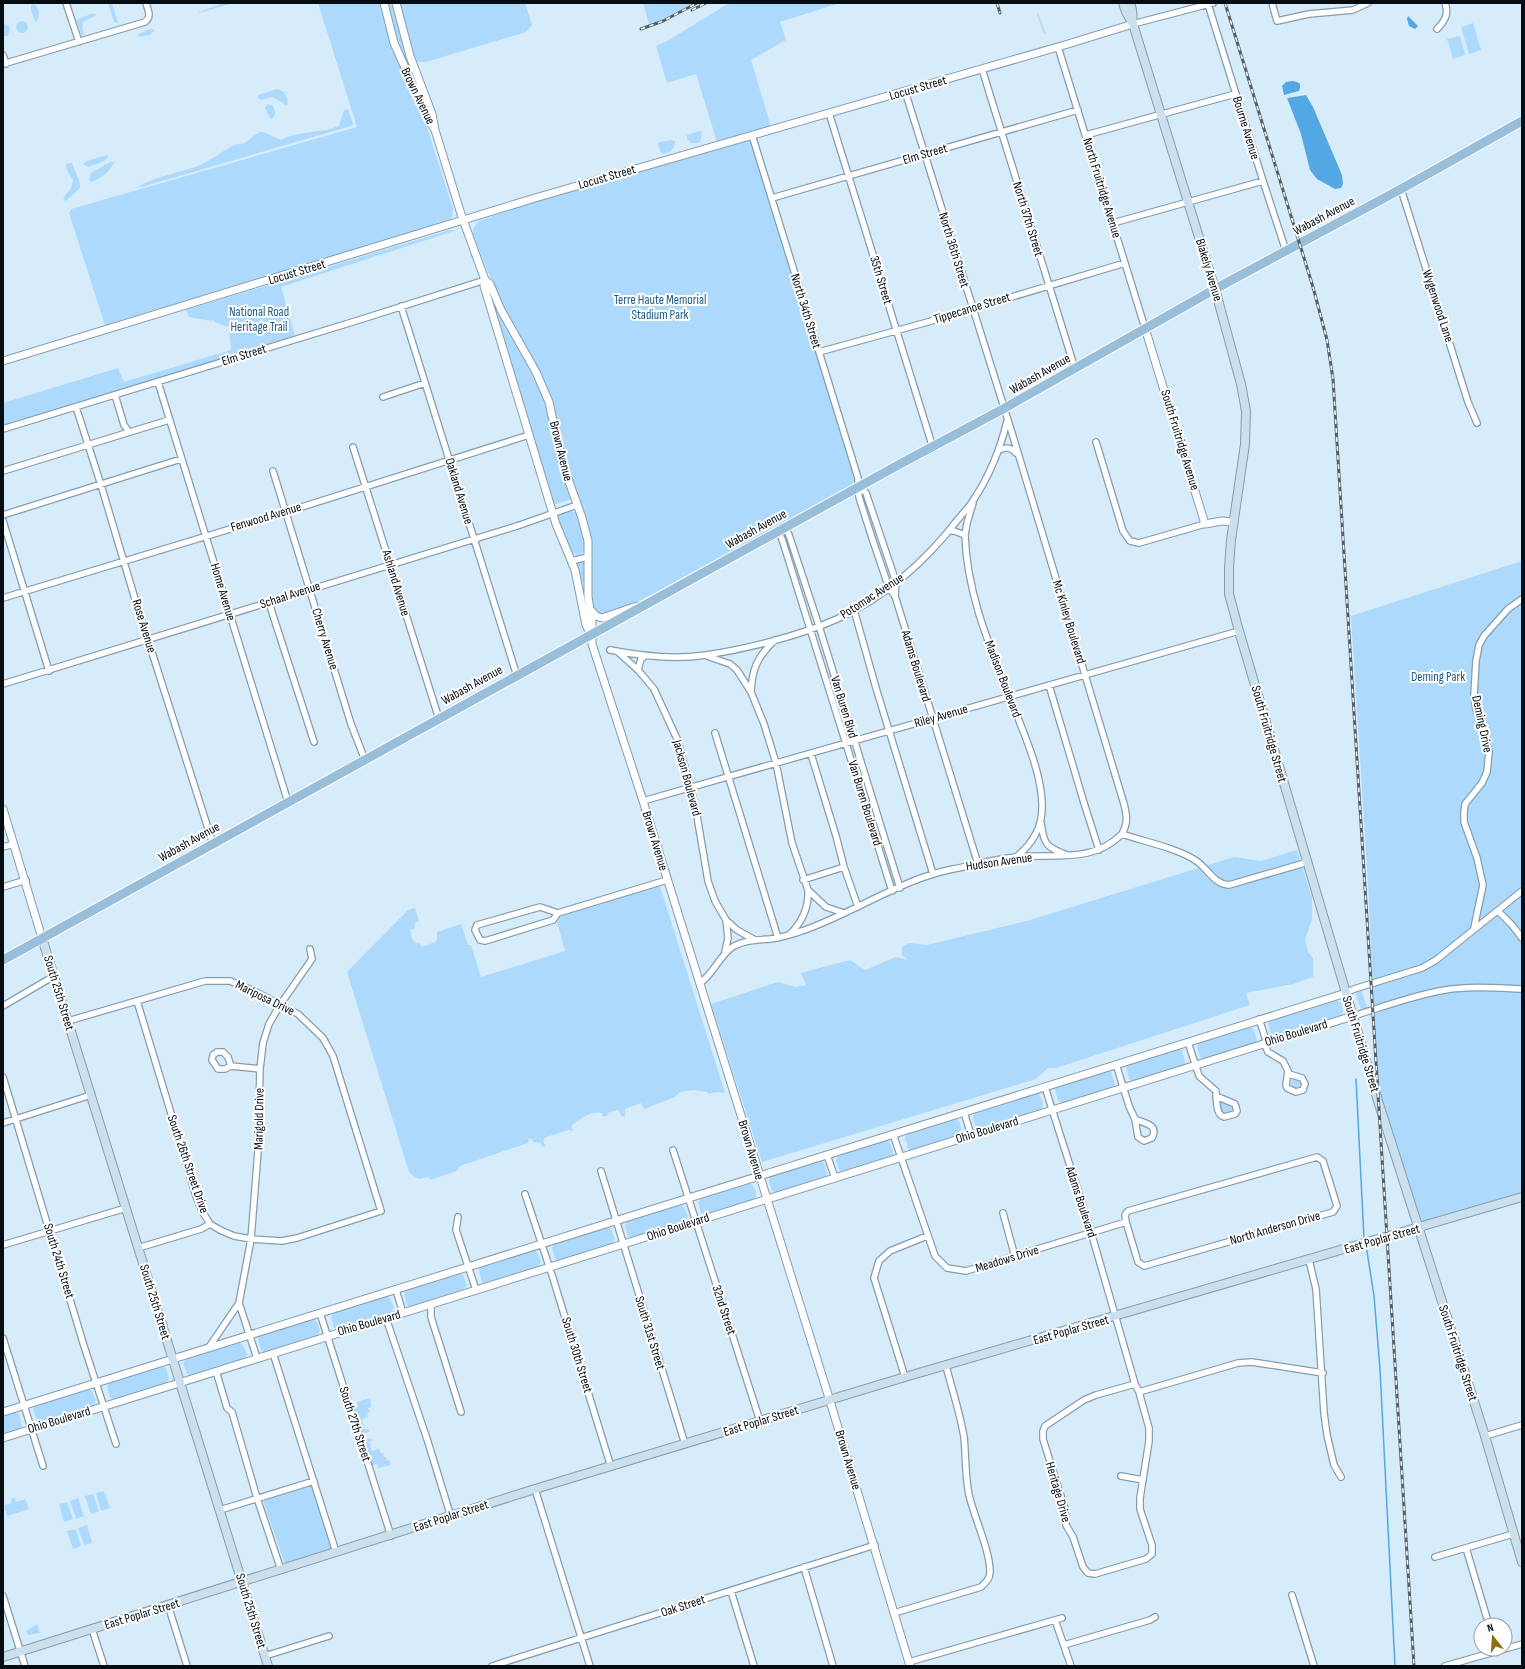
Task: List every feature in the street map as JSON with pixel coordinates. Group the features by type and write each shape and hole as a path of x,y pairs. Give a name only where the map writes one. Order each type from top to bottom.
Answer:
{"main road":[{"name":"Blakely Avenue","path":"1123,3 1133,24"},
{"name":"Blakely Avenue","path":"1130,3 1133,24 1215,289 1241,384 1246,411 1245,444 1234,522"},
{"name":"Wabash Avenue","path":"3,960 649,602 933,448 1215,289 1401,189 1522,121"},
{"name":"South Fruitridge Street","path":"1234,522 1229,568 1230,594 1239,631 1346,993 1522,1562"},
{"name":"South 25th Street","path":"42,938 268,1666"},
{"name":"East Poplar Street","path":"3,1657 391,1536 535,1489 612,1467 905,1377 1522,1198"}],"street":[{"path":"66,3 79,42"},
{"path":"3,55 4,64 141,24 149,18 146,3"},
{"name":"Brown Avenue","path":"384,3 394,43 427,117 435,130"},
{"name":"Brown Avenue","path":"396,3 415,70 432,114 435,130 463,221 484,280 484,286 553,513 571,561 579,587 586,625 591,635"},
{"path":"1272,3 1277,21 1309,14 1353,10 1368,3"},
{"path":"1437,29 1444,22 1447,15 1445,3"},
{"name":"Locust Street","path":"3,361 535,198 1133,24 1211,4"},
{"name":"Bourne Avenue","path":"1211,4 1235,94 1286,251"},
{"name":"North Fruitridge Avenue","path":"1058,47 1145,328"},
{"name":"North 37th Street","path":"982,69 1075,369"},
{"path":"408,73 415,70"},
{"name":"North 36th Street","path":"905,91 1003,409"},
{"path":"1086,135 1235,94"},
{"name":"Elm Street","path":"772,198 1078,110"},
{"name":"35th Street","path":"829,113 895,330 933,448"},
{"name":"North 34th Street","path":"752,135 860,487"},
{"path":"1112,223 1263,181"},
{"name":"Wygenwood Lane","path":"1401,189 1468,402 1477,423"},
{"name":"Tippecanoe Street","path":"819,352 934,320 1125,263"},
{"name":"Brown Avenue","path":"484,280 490,284 501,310 541,382 554,424 565,471 588,541 587,586 592,622 592,644 700,983 766,1199 875,1545 910,1664"},
{"name":"Elm Street","path":"3,429 484,280"},
{"name":"Oakland Avenue","path":"401,306 517,676"},
{"name":"South Fruitridge Avenue","path":"1145,328 1205,524"},
{"name":"Home Avenue","path":"158,382 288,802"},
{"path":"383,397 425,383"},
{"path":"115,395 124,425 129,432"},
{"name":"Rose Avenue","path":"76,407 213,844"},
{"name":"Mc Kinley Boulevard","path":"1003,409 1128,816 1126,826 1122,834"},
{"path":"3,471 169,420"},
{"name":"Potomac Avenue","path":"610,650 645,656 705,655 776,639 819,626 854,610 889,588 927,555 949,531 974,499 999,450 1007,421"},
{"name":"Fenwood Avenue","path":"3,598 286,512 529,435"},
{"path":"1096,442 1123,531 1130,541 1139,543 1205,524 1222,521 1234,522"},
{"name":"Ashland Avenue","path":"353,447 439,719"},
{"path":"999,450 1008,447 1018,455"},
{"path":"3,515 181,459"},
{"name":"Cherry Avenue","path":"273,472 351,724 365,760"},
{"path":"860,487 866,493 879,536 896,582 895,596"},
{"name":"Adams Boulevard","path":"860,487 859,497 889,588 895,596 978,864"},
{"name":"Madison Boulevard","path":"974,499 965,535 968,568 979,612 992,652 1029,746 1036,771 1042,807 1041,823 1043,840 1048,846 1069,856"},
{"name":"Schaal Avenue","path":"3,684 474,538 514,527 577,505"},
{"path":"3,521 49,670"},
{"name":"Van Buren Blvd","path":"782,530 789,535 819,626 900,888"},
{"name":"Van Buren Boulevard","path":"782,530 782,539 892,891"},
{"path":"949,531 954,531 965,535"},
{"path":"872,538 879,536"},
{"path":"571,561 588,557"},
{"path":"579,587 587,586"},
{"name":"Deming Drive","path":"1474,928 1483,885 1477,858 1464,822 1464,812 1465,804 1482,783 1487,772 1489,752 1476,709 1474,694 1476,661 1479,645 1484,636 1508,609 1522,599"},
{"path":"269,602 314,742"},
{"path":"589,608 596,616 605,618 649,602"},
{"path":"854,610 933,874"},
{"name":"Riley Avenue","path":"643,801 1239,631"},
{"path":"751,692 753,673 758,658 776,639"},
{"name":"Jackson Boulevard","path":"618,651 638,670 654,689 678,741 696,810 708,882 715,901 726,920 737,930 756,940"},
{"path":"705,655 720,659 730,664 737,670 751,692 764,724 776,763 792,843 803,880 808,890 826,907 845,913"},
{"path":"638,670 641,659 645,656"},
{"path":"1050,685 1081,795 1099,850"},
{"path":"715,733 778,938"},
{"path":"810,754 836,836 844,867 858,907"},
{"path":"3,809 26,880 42,938"},
{"path":"1016,857 1024,850 1041,823"},
{"path":"1122,834 1184,854 1197,861 1211,876 1223,884 1229,885 1308,862"},
{"name":"Hudson Avenue","path":"700,983 705,980 725,952 735,945 756,940 778,938 815,926 933,874 1016,857 1083,855 1108,846 1122,834"},
{"path":"3,847 14,844"},
{"path":"803,880 844,867"},
{"path":"3,887 26,880"},
{"path":"558,913 553,920 485,941 480,940 475,930 477,925 540,907 558,913 667,880"},
{"path":"789,935 801,921 805,912 808,890"},
{"path":"1346,993 1422,968 1436,960 1474,928 1498,912 1522,891"},
{"path":"1498,912 1512,925 1522,938"},
{"name":"Jackson Boulevard","path":"725,952 728,938 726,920"},
{"name":"Marigold Drive","path":"210,1347 239,1303 251,1239 258,1151 260,1069 263,1043 270,1024 280,1005 312,959 310,949"},
{"path":"3,1006 54,976"},
{"name":"Mariposa Drive","path":"68,1021 205,981 230,981 254,991 298,1014 323,1038 333,1056 381,1211"},
{"path":"1353,1016 1426,994 1446,990 1481,988 1522,989"},
{"name":"Ohio Boulevard","path":"3,1412 1346,993"},
{"name":"South 26th Street Drive","path":"137,1001 196,1196 202,1211 210,1224 234,1236 251,1239 282,1241 297,1238 381,1211"},
{"name":"Ohio Boulevard","path":"3,1438 1353,1016"},
{"path":"1259,1019 1268,1052 1283,1062 1288,1074"},
{"path":"1188,1042 1199,1076 1214,1087 1216,1096"},
{"path":"1116,1064 1129,1106 1135,1119"},
{"path":"231,1066 260,1069"},
{"name":"South 24th Street","path":"3,1077 84,1346 116,1444"},
{"name":"Adams Boulevard","path":"1045,1087 1116,1317"},
{"path":"3,1123 91,1095"},
{"path":"964,1112 970,1135"},
{"name":"Meadows Drive","path":"893,1134 935,1256 948,1268 966,1271 1016,1257 1091,1232"},
{"name":"32nd Street","path":"673,1150 760,1422"},
{"path":"827,1155 835,1178"},
{"name":"North Anderson Drive","path":"1317,1157 1323,1160 1337,1206 1333,1212 1144,1266 1138,1262 1126,1222 1124,1215 1128,1211 1317,1157"},
{"name":"South 31st Street","path":"601,1171 685,1444"},
{"name":"South 30th Street","path":"525,1194 550,1268 612,1467"},
{"path":"3,1245 126,1208"},
{"path":"1003,1213 1016,1257"},
{"path":"458,1217 456,1230 476,1290"},
{"path":"1091,1232 1126,1222"},
{"path":"138,1248 201,1229 210,1224"},
{"path":"905,1377 874,1278 879,1261 890,1251 927,1236"},
{"path":"1309,1260 1316,1289 1323,1373 1324,1413 1327,1434 1334,1465 1341,1477"},
{"path":"396,1290 403,1313"},
{"name":"Marigold Drive","path":"239,1303 257,1358"},
{"path":"431,1304 431,1317 461,1412"},
{"name":"South 27th Street","path":"320,1313 391,1536"},
{"name":"Heritage Drive","path":"1116,1317 1149,1428 1150,1441 1140,1498 1140,1509 1152,1545 1152,1554 1146,1559 1095,1574 1088,1573 1083,1567 1073,1538 1066,1525 1065,1509 1043,1439 1043,1432 1046,1426 1084,1400 1135,1384"},
{"path":"386,1318 428,1442 450,1517"},
{"path":"3,1338 43,1466"},
{"path":"274,1353 336,1552"},
{"path":"1139,1392 1238,1363 1252,1362 1323,1373"},
{"path":"894,1613 981,1587 988,1580 990,1572 988,1559 966,1483 964,1437 946,1366"},
{"path":"216,1371 227,1408 232,1412 257,1498 281,1570"},
{"path":"1484,1436 1522,1425"},
{"path":"1121,1476 1143,1480"},
{"path":"220,1510 314,1481"},
{"path":"535,1489 590,1666"},
{"path":"1435,1557 1513,1534"},
{"name":"Oak Street","path":"492,1666 875,1545"},
{"path":"1466,1548 1487,1617"},
{"path":"804,1567 833,1666"},
{"path":"731,1591 754,1666"},
{"path":"1292,1594 1314,1666"},
{"path":"3,1596 25,1666"},
{"path":"168,1605 187,1666"},
{"path":"1064,1645 1150,1620 1155,1617"},
{"path":"910,1664 1062,1618"},
{"path":"1056,1620 1071,1666"},
{"path":"92,1629 104,1666"},
{"path":"265,1656 329,1636"},
{"path":"1445,1666 1474,1657"}],"green space":[{"path":"108,3 112,3 118,23 114,22"},
{"path":"224,3 233,3 199,13 199,12"},
{"path":"318,3 381,3 424,118 453,209 452,217 447,221 105,325 69,213 71,209 357,127"},
{"path":"386,3 393,3 407,57 404,58 397,45"},
{"path":"398,3 525,3 532,25 526,32 426,62 418,62 415,60"},
{"path":"643,3 693,3 663,19 649,24"},
{"path":"729,3 840,3 780,22 786,40 751,60 771,127 717,142 696,74 667,83 656,46 669,40"},
{"path":"35,4 39,14 37,21 35,22 31,5"},
{"path":"1038,13 1046,34 1044,34 1037,14"},
{"path":"91,14 96,14 83,22 82,28 84,35 82,35 76,20"},
{"path":"20,21 24,21 28,27 24,33 20,33 16,29 16,25"},
{"path":"1473,23 1481,50 1469,54 1461,27"},
{"path":"5,24 10,27 8,36 5,36 3,33 3,25"},
{"path":"150,29 155,30 149,35 139,37 138,34"},
{"path":"1460,36 1465,55 1453,59 1447,39"},
{"path":"277,89 284,92 288,101 287,106 273,97 261,100 258,98 258,95"},
{"path":"268,104 273,106 275,112 275,115 271,119 265,107"},
{"path":"348,109 353,124 351,126 138,188 148,181 200,165 232,146 248,141 260,132 267,133 281,140 302,133 339,126 344,110"},
{"path":"699,131 702,132 700,142 691,143 687,139 687,135"},
{"path":"671,140 675,141 673,149 667,153 661,153 658,144 659,142"},
{"name":"Terre Haute Memorial Stadium Park","path":"747,140 752,143 855,479 852,485 645,598 610,614 598,614 591,606 590,552 565,465 558,429 497,294 473,235 473,229 479,221 537,200"},
{"path":"107,155 108,158 102,162 88,167 83,164 87,161"},
{"path":"110,162 114,162 105,174 92,182 89,180 91,173"},
{"path":"72,163 80,184 80,188 66,201 63,198 71,188 73,180 67,170 66,164"},
{"name":"National Road Heritage Trail","path":"450,230 457,230 281,287 296,340 3,429 3,403 118,368 124,382 231,350 229,327 216,323 213,320 211,321 189,317 186,310"},
{"path":"486,284 531,367 548,407 572,499 553,505"},
{"path":"571,511 577,513 584,535 585,551 577,555 572,553 558,519 560,514"},
{"path":"585,561 585,582 583,583 576,564 577,562"},
{"name":"Deming Park","path":"1522,561 1522,1195 1419,1228 1378,1101 1368,885 1351,616"},
{"path":"1297,850 1312,898 1312,919 1305,940 1308,952 1313,958 1313,977 1293,984 1246,993 1250,1005 1056,1068 1048,1068 1036,1079 762,1162 711,1004 778,982 796,987 806,985 801,973 850,960 865,970 896,957 908,960 902,955 902,947 909,943 927,945 1030,920 1234,857 1261,861"},
{"path":"660,886 725,1093 716,1092 709,1094 707,1092 695,1090 680,1092 675,1097 644,1109 641,1103 625,1109 625,1116 622,1117 618,1110 607,1113 608,1115 603,1117 602,1113 598,1112 590,1114 571,1126 573,1131 569,1130 546,1137 543,1140 545,1146 542,1147 541,1143 533,1142 532,1139 529,1138 528,1143 460,1166 457,1171 430,1180 428,1177 418,1179 409,1172 347,972 408,910 415,908 419,921 414,923 415,928 410,930 413,942 415,941 416,944 419,943 422,947 437,940 437,932 461,924 468,945 471,945 481,977 565,951 557,922 562,915"},
{"path":"1361,989 1368,1010 1361,1010 1355,991"},
{"path":"1335,999 1341,1003 1343,1011 1341,1016 1275,1037 1271,1035 1268,1024 1270,1020"},
{"path":"1248,1027 1253,1028 1257,1040 1254,1043 1204,1059 1200,1057 1197,1046 1199,1042"},
{"path":"1177,1049 1182,1050 1185,1062 1183,1066 1133,1081 1129,1079 1126,1068 1128,1064"},
{"path":"1106,1071 1111,1072 1115,1084 1112,1088 1062,1103 1058,1101 1055,1090 1057,1086"},
{"path":"1296,1078 1301,1083 1296,1088 1291,1083"},
{"path":"1037,1093 1042,1100 1042,1109 979,1129 976,1127 973,1117 974,1113"},
{"path":"1222,1102 1231,1105 1234,1108 1233,1112 1225,1114 1220,1103"},
{"path":"956,1118 961,1126 961,1134 911,1151 908,1149 905,1138 907,1134"},
{"path":"887,1140 892,1148 893,1156 843,1172 839,1170 836,1160 838,1156"},
{"path":"821,1160 825,1165 827,1177 776,1193 772,1191 769,1180 771,1176"},
{"path":"750,1183 755,1190 756,1199 705,1215 701,1213 698,1203 700,1199"},
{"path":"680,1205 684,1207 688,1216 684,1222 632,1238 628,1236 625,1226 627,1221"},
{"path":"607,1227 611,1229 615,1239 611,1244 559,1261 555,1259 552,1248 554,1244"},
{"path":"533,1250 537,1252 541,1261 538,1267 485,1284 482,1282 479,1271 480,1267"},
{"path":"459,1273 463,1275 467,1285 463,1290 410,1307 407,1305 404,1294 406,1290"},
{"path":"386,1296 390,1298 394,1308 390,1313 338,1330 334,1328 331,1317 333,1313"},
{"path":"312,1319 316,1321 320,1330 317,1336 264,1353 261,1351 258,1340 259,1336"},
{"path":"239,1342 243,1345 247,1354 244,1360 191,1376 187,1374 183,1363 186,1359"},
{"path":"162,1366 166,1368 169,1378 167,1383 114,1400 110,1398 107,1386 109,1383"},
{"path":"88,1389 92,1391 96,1401 93,1406 40,1423 37,1421 33,1409 35,1405"},
{"path":"370,1398 371,1407 368,1408 370,1412 367,1413 368,1417 362,1419 365,1430 368,1429 369,1432 361,1434 353,1408 358,1407 357,1402"},
{"path":"15,1412 19,1414 22,1426 20,1429 3,1435 3,1416"},
{"path":"371,1438 372,1441 369,1442 372,1451 379,1449 381,1454 383,1453 384,1457 386,1457 387,1461 389,1460 391,1465 378,1468 377,1464 372,1465 364,1440"},
{"path":"311,1486 331,1547 329,1550 287,1563 284,1562 263,1501 285,1490"},
{"path":"104,1491 110,1508 101,1511 96,1493"},
{"path":"93,1494 99,1511 91,1514 85,1496"},
{"path":"15,1498 16,1502 25,1499 29,1509 7,1516 4,1505 12,1503 11,1499"},
{"path":"78,1498 84,1516 76,1519 70,1501"},
{"path":"67,1502 73,1519 64,1522 59,1504"},
{"path":"87,1525 92,1543 84,1545 78,1528"},
{"path":"76,1529 81,1546 73,1549 67,1531"},
{"path":"37,1624 40,1633 28,1635 26,1631"}],"water":[{"path":"1408,16 1418,26 1415,29 1409,26 1407,19"},
{"path":"1293,81 1300,84 1299,91 1284,95 1282,86 1286,82"},
{"path":"1306,95 1313,107 1342,175 1343,184 1341,188 1335,189 1317,179 1310,170 1301,134 1287,98"}],"waterway":[{"path":"1356,1079 1364,1239"},
{"path":"1366,1245 1374,1296 1380,1369 1395,1666"}],"railway":[{"path":"641,29 663,21 697,3"},
{"path":"692,10 706,3"},
{"path":"997,3 1000,13"},
{"path":"1225,3 1313,287 1327,340 1333,379 1414,1666"}]}
